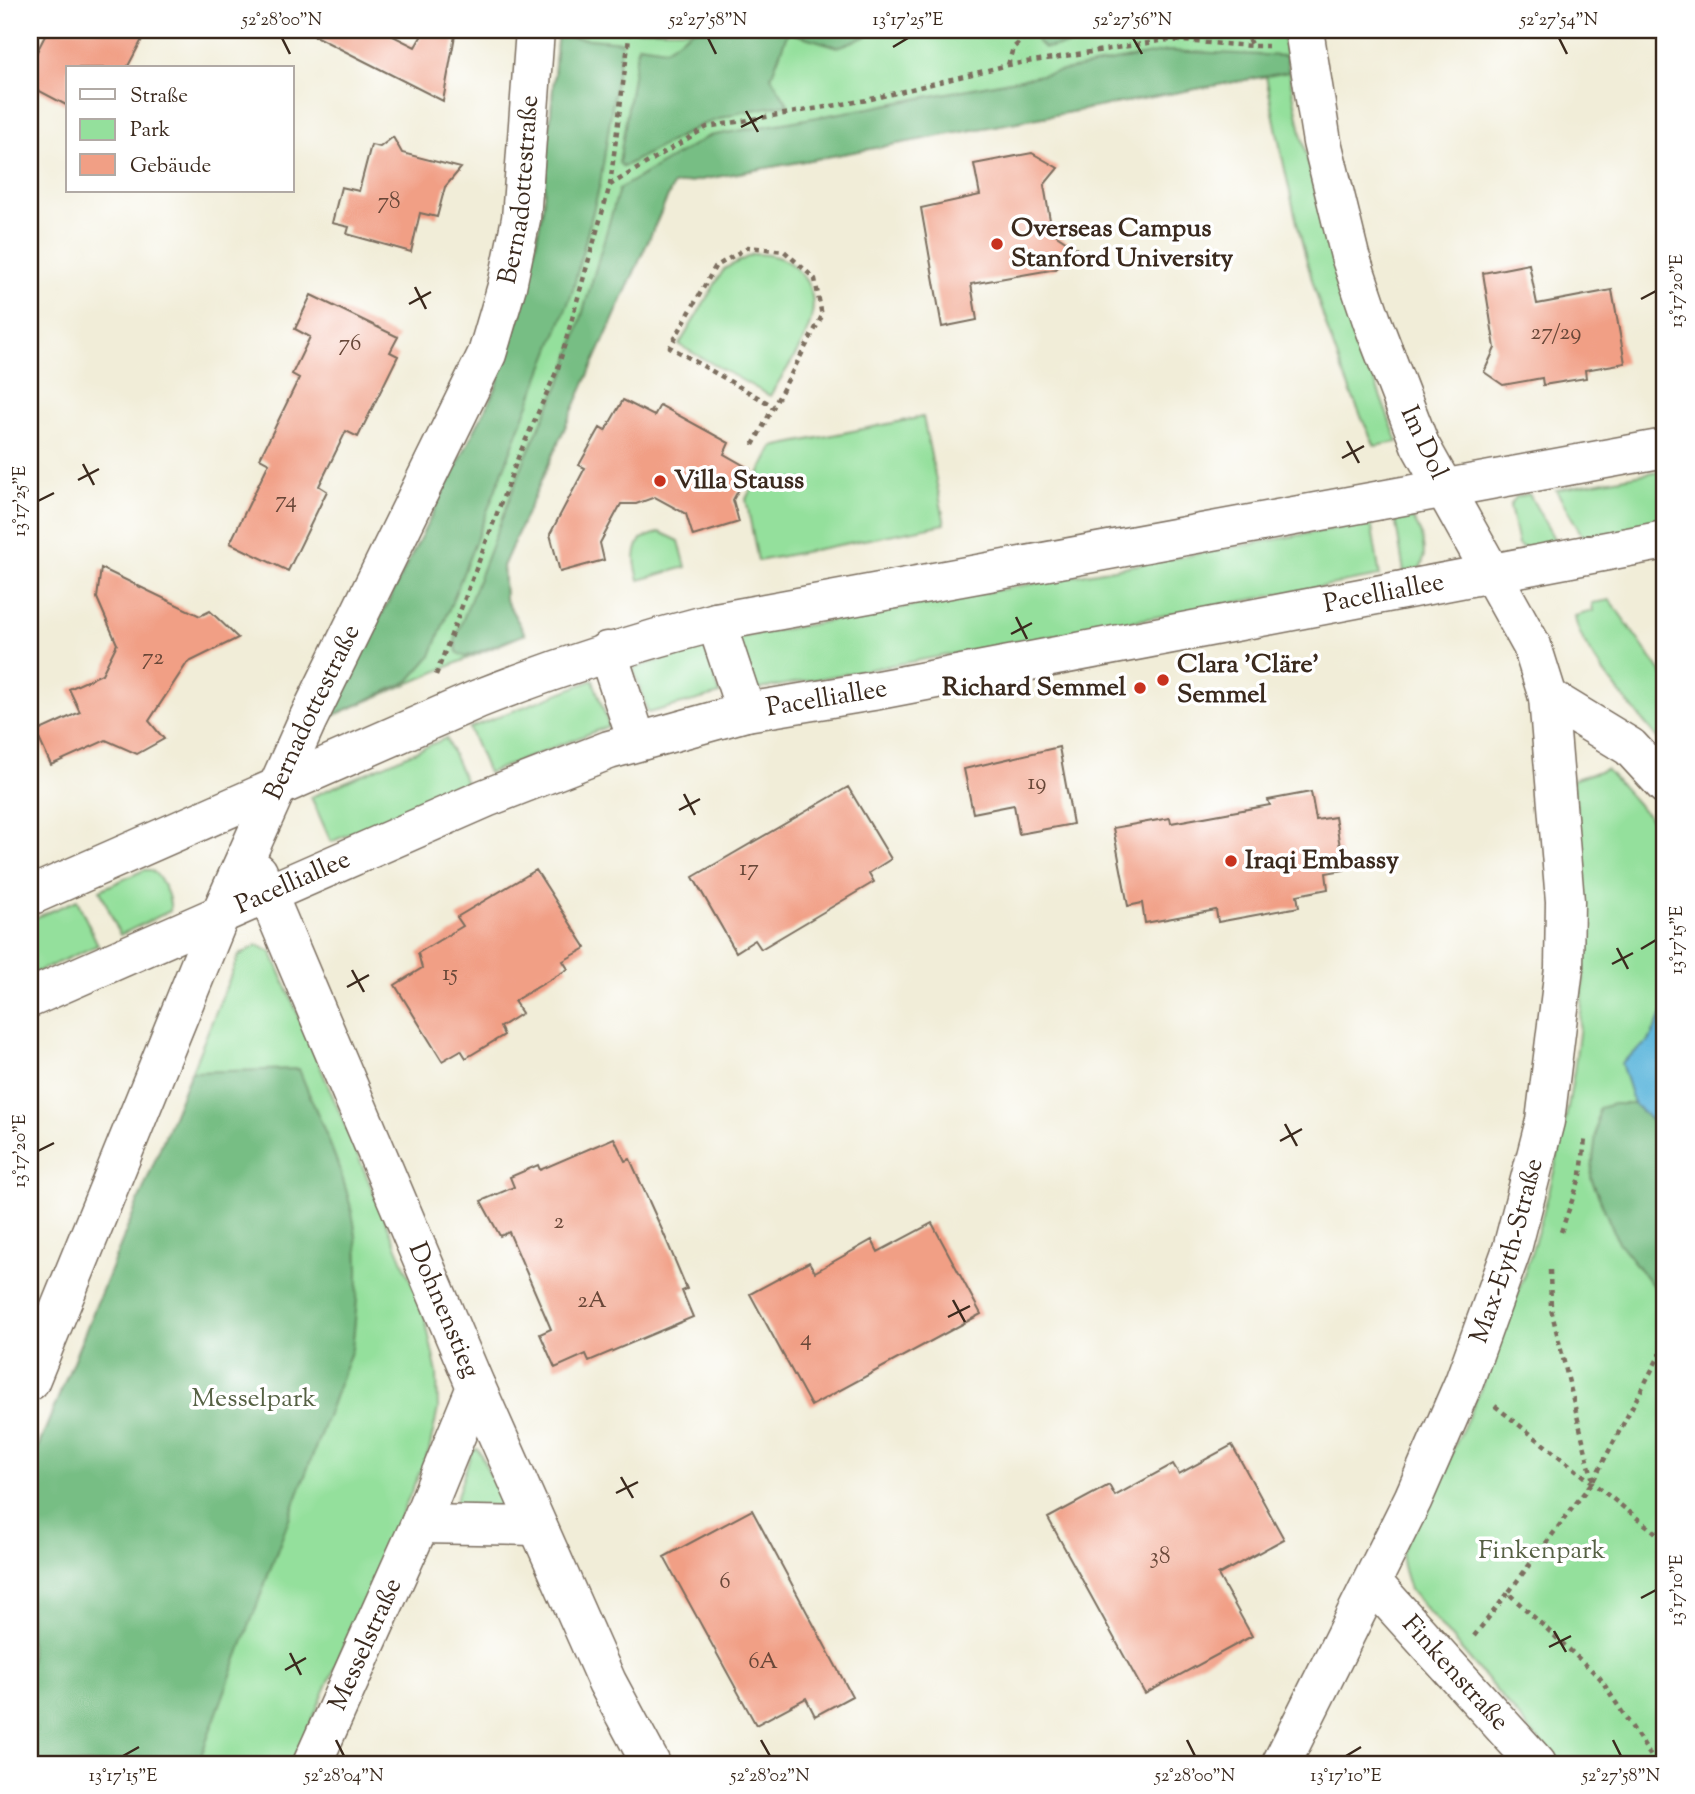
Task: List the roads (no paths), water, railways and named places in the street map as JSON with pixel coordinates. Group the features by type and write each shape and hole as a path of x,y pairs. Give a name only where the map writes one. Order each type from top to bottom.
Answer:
{"street":[{"name":"Bernadottestraße","path":"30,1381 220,915 278,788 487,354 507,286 521,219 535,30"},
{"name":"Im Dol","path":"1290,38 1322,142 1350,256 1420,445 1532,646 1548,697"},
{"path":"30,896 478,699 607,651 716,622 1443,487 1665,449"},
{"name":"Pacelliallee","path":"30,998 521,783 637,741 746,712 873,691 1665,540"},
{"path":"716,622 746,712"},
{"path":"607,651 637,741"},
{"path":"1548,697 1630,747 1665,785"},
{"name":"Max-Eyth-Straße","path":"1281,1764 1373,1583 1464,1382 1512,1249 1547,1107 1564,968 1565,901 1548,697"},
{"name":"Dohnenstieg","path":"249,851 537,1526 607,1682 651,1764"},
{"name":"Messelstraße","path":"312,1764 420,1524 476,1387"},
{"path":"420,1524 537,1526"},
{"name":"Finkenstraße","path":"1373,1583 1537,1764"}],"water":[{"path":"1665,1008 1665,1133 1634,1104 1621,1063 1649,1041"}],"place":[{"name":"Overseas Campus Stanford University","path":"997,244"},
{"name":"Villa Stauss","path":"660,481"},
{"name":"Clara 'Cläre' Semmel","path":"1163,680"},
{"name":"Richard Semmel","path":"1140,688"},
{"name":"Iraqi Embassy","path":"1231,861"}],"park label":[{"name":"Messelpark","path":"254,1399"},
{"name":"Finkenpark","path":"1542,1551"}]}
